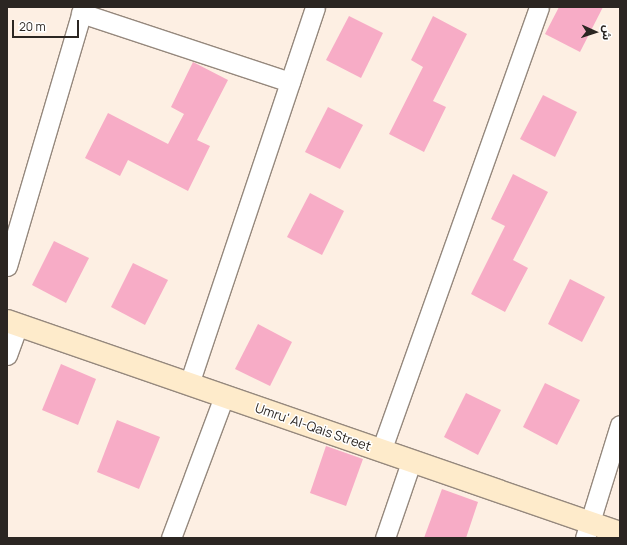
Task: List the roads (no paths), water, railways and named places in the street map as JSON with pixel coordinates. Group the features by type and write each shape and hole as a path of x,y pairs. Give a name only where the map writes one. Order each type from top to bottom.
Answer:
{"street":[{"path":"189,384 314,7"},
{"path":"381,451 539,7"},
{"path":"7,266 82,10 290,82"},
{"path":"7,355 13,323"},
{"name":"Umru' Al-Qais Street","path":"13,323 381,451 588,530 620,533"},
{"path":"171,538 224,396"},
{"path":"588,530 620,425"},
{"path":"385,538 411,462"}]}
